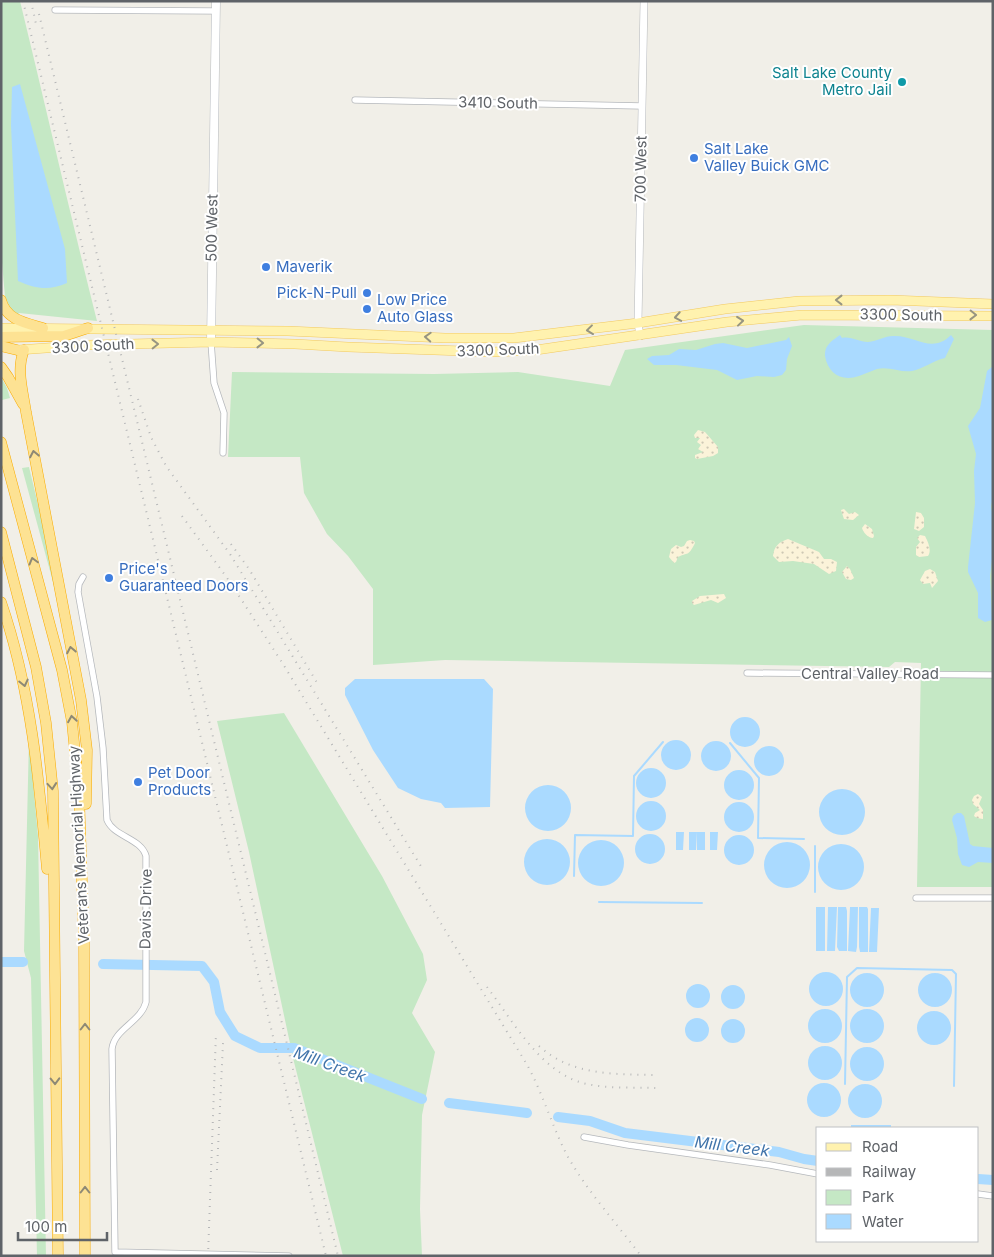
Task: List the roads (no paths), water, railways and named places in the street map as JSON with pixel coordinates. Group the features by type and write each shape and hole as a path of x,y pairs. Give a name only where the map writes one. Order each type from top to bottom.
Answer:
{"highway":[{"path":"1,300 8,313 16,320 43,328"},
{"path":"1,337 64,336 88,328"},
{"path":"1,346 21,350 20,373 26,412 81,700 86,750 84,942"},
{"path":"1,367 26,412"},
{"name":"Veterans Memorial Highway","path":"1,442 62,670 72,722 79,793 84,942 85,1256"},
{"name":"Veterans Memorial Highway","path":"1,532 36,667 46,723 52,791 58,1256"},
{"path":"1,602 14,638 28,700 41,802 53,944"}],"main road":[{"name":"500 West","path":"211,342 216,1"},
{"name":"3300 South","path":"1,328 288,330 446,338 535,337 725,309 817,300 993,304"},
{"name":"3300 South","path":"1,350 88,345 211,342 492,352 536,350 727,322 802,315 993,316"}],"street":[{"name":"700 West","path":"640,336 638,323 644,1"},
{"path":"55,10 216,11"},
{"name":"3410 South","path":"355,100 642,106"},
{"name":"500 West","path":"211,342 214,383 224,413 224,453"},
{"name":"Davis Drive","path":"83,577 79,584 78,592 97,697 103,748 107,820 114,830 142,847 146,856 146,1002 139,1016 112,1044 115,1252 289,1256"},
{"name":"Central Valley Road","path":"747,673 993,675"},
{"path":"916,898 993,898"},
{"path":"584,1137 816,1174"},
{"path":"979,1194 993,1196"}],"water":[{"path":"20,84 65,249 67,283 48,288 31,286 18,281 11,125 12,87"},
{"path":"840,335 842,338 868,342 892,336 930,344 944,340 951,335 954,339 945,358 916,370 881,368 853,378 847,378 837,375 829,368 825,356 827,346"},
{"path":"789,337 792,346 787,359 786,370 782,375 774,377 757,376 737,380 717,370 676,365 654,365 647,359 652,356 669,355 679,349 696,350 723,343 747,348 786,340"},
{"path":"993,366 993,496 991,507 993,516 993,552 990,576 992,620 985,622 978,618 978,593 968,572 975,503 974,471 976,454 968,426 980,408 987,371"},
{"path":"355,679 484,679 493,689 490,807 445,808 441,803 421,799 398,788 373,750 345,695 345,688"},
{"path":"745,717 751,718 759,726 759,738 751,746 745,747 739,746 731,738 730,732 731,726 739,718"},
{"path":"676,740 682,741 690,749 690,761 682,769 676,770 670,769 662,761 661,755 662,749 670,741"},
{"path":"716,741 722,742 730,750 730,762 722,770 716,771 710,770 702,762 701,756 702,750 710,742"},
{"path":"769,746 775,747 783,755 783,767 775,775 769,776 763,775 755,767 754,761 755,755 763,747"},
{"path":"651,768 657,769 665,777 665,789 657,797 651,798 645,797 637,789 636,783 637,777 645,769"},
{"path":"739,770 745,771 753,779 753,791 745,799 739,800 733,799 725,791 724,785 725,779 733,771"},
{"path":"548,785 561,789 567,795 571,808 567,821 561,827 548,831 535,827 529,821 525,808 529,795 535,789"},
{"path":"842,789 855,793 861,799 865,812 861,825 855,831 842,835 829,831 823,825 819,812 823,799 829,793"},
{"path":"651,801 657,802 665,810 665,822 657,830 651,831 645,830 637,822 636,816 637,810 645,802"},
{"path":"739,802 745,803 753,811 753,823 745,831 739,832 733,831 725,823 724,817 725,811 733,803"},
{"path":"961,813 964,816 970,844 993,848 993,863 978,862 969,867 962,865 958,854 957,838 952,820 953,816"},
{"path":"676,832 684,832 683,850 676,850"},
{"path":"689,832 697,832 696,850 689,850"},
{"path":"697,832 705,832 705,850 697,850"},
{"path":"710,832 718,832 717,850 710,850"},
{"path":"650,834 656,835 664,843 664,855 656,863 650,864 644,863 636,855 635,849 636,843 644,835"},
{"path":"739,835 745,836 753,844 753,856 745,864 739,865 733,864 725,856 724,850 725,844 733,836"},
{"path":"547,839 560,843 566,849 570,862 566,875 560,881 547,885 534,881 528,875 524,862 528,849 534,843"},
{"path":"601,840 614,844 620,850 624,863 620,876 614,882 601,886 588,882 582,876 578,863 582,850 588,844"},
{"path":"787,842 800,846 806,852 810,865 806,878 800,884 787,888 774,884 768,878 764,865 768,852 774,846"},
{"path":"841,844 854,848 860,854 864,867 860,880 854,886 841,890 828,886 822,880 818,867 822,854 828,848"},
{"path":"816,907 825,907 825,951 816,951"},
{"path":"828,907 837,907 835,951 827,951"},
{"path":"838,907 846,907 847,911 847,951 839,951 837,947"},
{"path":"850,907 858,907 856,952 848,951"},
{"path":"859,907 867,907 868,909 868,952 860,952 859,947"},
{"path":"871,908 879,908 877,952 869,952"},
{"path":"826,972 838,977 843,989 838,1001 826,1006 814,1001 809,989 814,977"},
{"path":"867,973 879,978 884,990 879,1002 867,1007 855,1002 850,990 855,978"},
{"path":"935,973 947,978 952,990 947,1002 935,1007 923,1002 918,990 923,978"},
{"path":"698,984 706,988 710,996 706,1004 698,1008 690,1004 686,996 690,988"},
{"path":"733,985 741,989 745,997 741,1005 733,1009 725,1005 721,997 725,989"},
{"path":"825,1009 837,1014 842,1026 837,1038 825,1043 813,1038 808,1026 813,1014"},
{"path":"867,1009 879,1014 884,1026 879,1038 867,1043 855,1038 850,1026 855,1014"},
{"path":"934,1011 946,1016 951,1028 946,1040 934,1045 922,1040 917,1028 922,1016"},
{"path":"697,1018 705,1022 709,1030 705,1038 697,1042 689,1038 685,1030 689,1022"},
{"path":"733,1019 741,1023 745,1031 741,1039 733,1043 725,1039 721,1031 725,1023"},
{"path":"825,1046 837,1051 842,1063 837,1075 825,1080 813,1075 808,1063 813,1051"},
{"path":"867,1047 879,1052 884,1064 879,1076 867,1081 855,1076 850,1064 855,1052"},
{"path":"824,1083 836,1088 841,1100 836,1112 824,1117 812,1112 807,1100 812,1088"},
{"path":"865,1084 877,1089 882,1101 877,1113 865,1118 853,1113 848,1101 853,1089"},
{"path":"851,1125 891,1125 891,1127 851,1127"}],"waterway":[{"path":"574,876 575,835 633,836 634,776 663,742"},
{"path":"730,743 759,778 758,838 804,839"},
{"path":"815,846 815,892"},
{"path":"599,902 702,903"},
{"name":"Mill Creek","path":"1,962 23,962"},
{"name":"Mill Creek","path":"103,964 202,966 214,982 220,1012 235,1036 260,1048 294,1048 422,1099"},
{"path":"845,1084 847,977 857,968 952,970 956,974 954,1086"},
{"name":"Mill Creek","path":"449,1103 527,1113"},
{"name":"Mill Creek","path":"558,1117 590,1121 625,1133 779,1152 816,1161"},
{"name":"Mill Creek","path":"979,1179 993,1180"}],"railway":[{"path":"23,1 326,1256"},
{"path":"31,1 36,24"},
{"path":"39,14 338,1256"},
{"path":"138,399 151,437 166,466 230,554 422,868"},
{"path":"182,516 230,582 283,664 526,1063 562,1146 576,1170 641,1256"},
{"path":"231,544 249,569 319,686"},
{"path":"487,987 530,1045 556,1070 571,1079 595,1086 656,1088"},
{"path":"208,1256 216,1033"},
{"path":"217,1170 223,1043"},
{"path":"539,1046 565,1063 580,1068 609,1073 657,1075"}],"place":[{"name":"Salt Lake County Metro Jail","path":"902,82"},
{"name":"Salt Lake Valley Buick GMC","path":"694,158"},
{"name":"Maverik","path":"266,267"},
{"name":"Pick-N-Pull","path":"367,293"},
{"name":"Low Price Auto Glass","path":"367,309"},
{"name":"Price's Guaranteed Doors","path":"109,578"},
{"name":"Pet Door Products","path":"138,782"}]}
